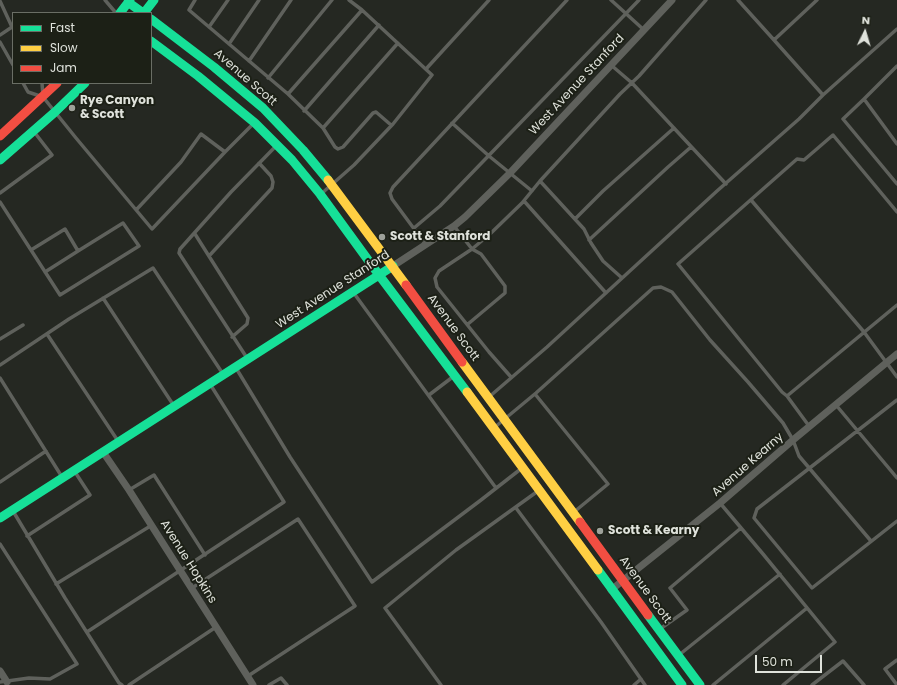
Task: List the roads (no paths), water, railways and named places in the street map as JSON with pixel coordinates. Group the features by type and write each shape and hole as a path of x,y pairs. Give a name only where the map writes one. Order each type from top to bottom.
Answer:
{"main road":[{"path":"145,12 154,0"},
{"path":"121,12 128,1 143,12"},
{"name":"Avenue Scott","path":"152,20 214,66 262,108 303,150 332,185 700,685"},
{"path":"152,41 255,122 292,160 320,194 454,376 494,427 522,468 680,684"},
{"path":"0,136 57,84"},
{"path":"0,160 55,112 84,84"},
{"name":"West Avenue Stanford","path":"0,518 393,266"}],"street":[{"name":"West Avenue Stanford","path":"393,266 454,226 465,217 510,173 672,0"},
{"name":"Avenue Kearny","path":"611,590 720,503 897,354"},
{"name":"Avenue Hopkins","path":"103,452 152,525 253,685"},
{"path":"0,671 6,683"}],"lane":[{"path":"105,0 115,12"},
{"path":"195,0 189,10 288,94 323,128 335,147 338,149 343,147 373,113 376,112 391,125"},
{"path":"209,27 228,0"},
{"path":"229,44 259,0"},
{"path":"249,60 290,0"},
{"path":"268,78 332,0"},
{"path":"320,194 354,165 391,125 432,75 379,25 349,0"},
{"path":"426,69 489,0"},
{"path":"426,245 414,228 408,223 392,199 390,193 393,187 567,0"},
{"path":"611,0 644,30"},
{"path":"414,228 440,206 640,0"},
{"path":"511,377 489,352 438,287 435,278 440,271 472,249 490,234 524,201 540,181 671,41 706,0"},
{"path":"738,0 823,95"},
{"path":"774,40 817,0"},
{"path":"0,1 12,26"},
{"path":"288,94 362,10"},
{"path":"304,111 379,25"},
{"path":"0,35 12,29"},
{"path":"488,397 800,119 823,95 897,29"},
{"path":"0,42 12,63"},
{"path":"323,128 398,43"},
{"path":"611,65 632,83 726,184"},
{"path":"897,66 843,119 897,184"},
{"path":"24,84 28,92 43,97 152,229 255,122"},
{"path":"42,84 43,97"},
{"path":"864,99 897,144"},
{"path":"452,123 532,191"},
{"path":"575,219 603,191 674,128"},
{"path":"0,192 52,155 34,131"},
{"path":"137,209 181,162 201,134 225,152"},
{"path":"810,427 787,396 782,392 678,264 797,159 804,160 833,135 897,212"},
{"path":"247,359 179,253 180,249 231,192 277,145"},
{"path":"589,240 691,147"},
{"path":"209,256 272,188 273,182 271,176 260,163"},
{"path":"540,181 584,229 589,240 603,261 622,278"},
{"path":"751,200 864,332 897,377"},
{"path":"524,201 606,293"},
{"path":"0,202 45,272 60,295 139,246 123,223 45,272"},
{"path":"454,226 472,249 481,254 505,286 505,293 468,324"},
{"path":"31,250 65,229 78,251"},
{"path":"194,234 248,318 247,324 232,337"},
{"path":"0,365 103,298 153,268 223,375"},
{"path":"494,427 535,394 653,288 662,287 672,292 710,340 783,423 793,440 799,456 871,541"},
{"path":"352,292 496,488"},
{"path":"103,298 174,407"},
{"path":"787,396 897,305"},
{"path":"0,339 23,324"},
{"path":"47,334 119,442"},
{"path":"235,367 290,457 372,582 522,468"},
{"path":"429,395 454,376"},
{"path":"0,378 62,477"},
{"path":"87,632 284,502 210,384"},
{"path":"535,394 608,484 574,513"},
{"path":"897,400 758,509 754,518 812,588 897,521"},
{"path":"836,405 897,478"},
{"path":"0,482 46,451"},
{"path":"27,536 90,495 74,470"},
{"path":"129,490 154,475 184,519 205,555"},
{"path":"441,685 385,608 456,550 539,491"},
{"path":"720,503 835,642 782,685"},
{"path":"516,508 601,622 645,685"},
{"path":"12,510 56,584 119,683 122,685"},
{"path":"192,588 298,520 355,606 248,676"},
{"path":"56,584 152,525"},
{"path":"659,630 687,610 670,588 741,528"},
{"path":"0,544 77,664 50,679 29,678 6,683"},
{"path":"678,656 780,574"},
{"path":"713,685 807,608"},
{"path":"129,685 216,627"},
{"path":"897,660 885,669 897,685"},
{"path":"812,685 842,661 864,685"},
{"path":"269,685 282,678 287,685"},
{"path":"634,685 641,679"}],"place":[{"name":"Rye Canyon & Scott","path":"72,108"},
{"name":"Scott & Stanford","path":"382,237"},
{"name":"Scott & Kearny","path":"600,531"}]}
